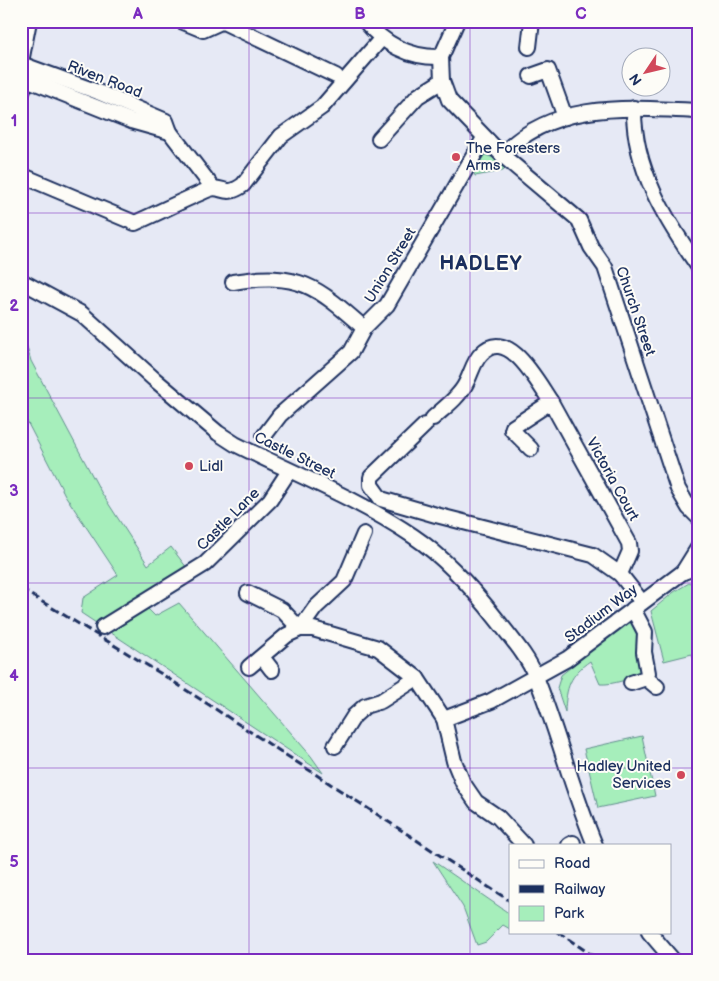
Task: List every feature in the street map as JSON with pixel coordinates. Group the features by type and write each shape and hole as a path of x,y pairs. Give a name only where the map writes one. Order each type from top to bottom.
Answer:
{"street":[{"path":"181,21 203,30 223,22 336,76"},
{"path":"364,21 381,39 393,48 409,53 441,57"},
{"name":"Church Street","path":"457,21 441,57 442,81 445,92 456,110 484,138 579,220 590,246 605,267 678,488 689,508 698,517"},
{"path":"529,47 532,21"},
{"path":"21,95 26,79 21,64 25,27"},
{"path":"21,175 135,223 213,188 231,192 243,185 281,136 327,103 381,39"},
{"name":"Riven Road","path":"21,64 98,92 166,121 170,132 213,188"},
{"path":"531,76 548,70 565,117"},
{"name":"Riven Road","path":"26,79 131,121 170,132"},
{"path":"379,139 418,96 442,81"},
{"path":"634,108 636,145 646,177 682,243 698,266"},
{"path":"502,155 515,142 535,128 589,111 634,108 698,111"},
{"name":"Union Street","path":"264,436 280,415 351,352 364,328 387,304 484,138"},
{"path":"234,282 260,278 292,280 326,295 364,328"},
{"name":"Castle Street","path":"21,281 82,314 154,379 218,433 289,471 351,500 421,543 449,566 480,598 519,647 536,677 567,774 595,844"},
{"name":"Victoria Court","path":"497,345 508,348 516,354 552,402 629,543 630,551 620,574 593,555 436,516 381,499 371,485 371,477 465,386 481,353 497,345"},
{"path":"531,449 512,430 513,427 552,402"},
{"name":"Castle Lane","path":"103,627 206,564 270,500 289,471"},
{"path":"300,629 315,608 344,581 364,534"},
{"name":"Stadium Way","path":"683,572 698,548"},
{"name":"Stadium Way","path":"444,720 491,701 566,659 683,572 698,567"},
{"path":"620,574 638,605 645,632 644,652 648,673 646,678"},
{"path":"248,593 282,610 300,629"},
{"path":"250,667 287,635 300,629 313,629 378,648 417,678 444,720 454,761 463,783 476,802 498,817 523,844"},
{"path":"262,657 272,670"},
{"path":"335,746 354,716 365,706 381,701 417,678"},
{"path":"631,683 646,678"},
{"path":"646,678 657,687"},
{"path":"651,934 673,960"}],"green space":[{"path":"485,155 494,158 506,168 503,171 475,176 474,172 481,162 480,159"},
{"path":"21,327 31,361 101,492 148,565 171,547 187,568 139,600 155,616 179,603 311,756 323,773 81,613 83,598 118,575 65,495 21,410"},
{"path":"694,580 698,580 698,669 692,654 664,661 651,611 674,592"},
{"path":"634,622 640,628 642,670 622,681 600,684 590,661 578,671 570,682 565,712 557,688 561,675 626,623"},
{"path":"642,736 655,796 598,808 584,749"},
{"path":"433,861 509,913 509,928 503,925 486,942 477,945 463,907"}],"railway":[{"path":"21,589 160,673 509,900"},
{"path":"561,934 599,960"}],"place":[{"name":"The Foresters Arms","path":"456,157"},
{"name":"Lidl","path":"189,466"},
{"name":"Hadley United Services","path":"681,775"}],"district":[{"name":"HADLEY","path":"481,263"}]}
